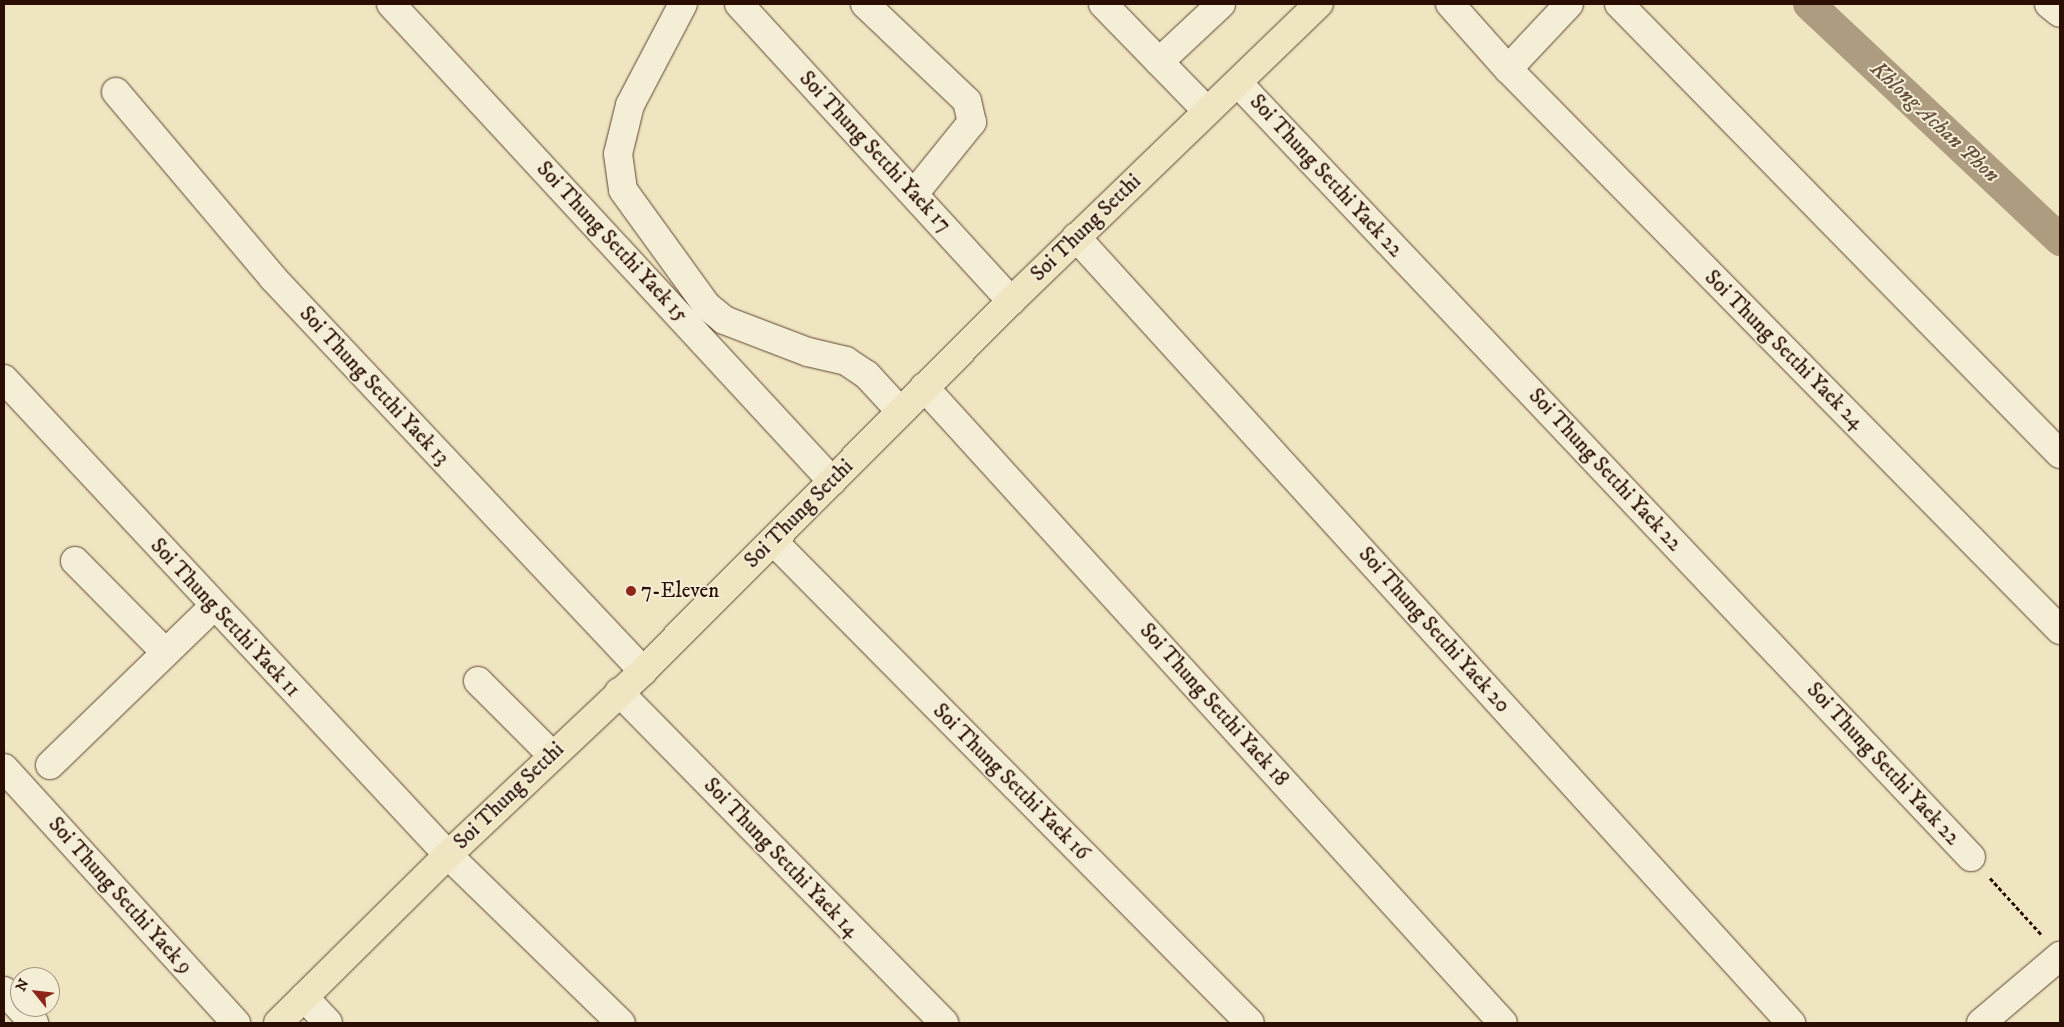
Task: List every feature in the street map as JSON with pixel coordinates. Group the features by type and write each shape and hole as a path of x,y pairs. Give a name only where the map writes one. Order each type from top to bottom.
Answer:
{"main road":[{"name":"Soi Thung Setthi","path":"278,1023 448,855 643,671 1011,301 1319,4"}],"street":[{"name":"Soi Thung Setthi Yaek 15","path":"391,4 832,481"},
{"path":"683,4 630,105 618,154 623,190 707,306 724,320 776,341 846,361 867,375 901,412"},
{"name":"Soi Thung Setthi Yaek 17","path":"738,4 1011,301"},
{"path":"864,4 967,101 972,122 914,194"},
{"path":"1103,4 1207,112"},
{"path":"1159,62 1221,4"},
{"name":"Soi Thung Setthi Yaek 24","path":"1450,4 1508,69 2060,630"},
{"path":"1508,69 1570,4"},
{"path":"1619,4 2060,454"},
{"path":"2050,4 2060,12"},
{"name":"Soi Thung Setthi Yaek 22","path":"1238,83 1972,857"},
{"name":"Soi Thung Setthi Yaek 13","path":"116,92 279,285 643,671"},
{"name":"Soi Thung Setthi Yaek 20","path":"1076,237 1791,1023"},
{"name":"Soi Thung Setthi Yaek 11","path":"4,379 213,607 448,855 621,1023"},
{"name":"Soi Thung Setthi Yaek 18","path":"924,387 1503,1023"},
{"name":"Soi Thung Setthi Yaek 16","path":"773,542 1250,1023"},
{"path":"75,560 165,652"},
{"path":"50,765 213,607"},
{"path":"478,681 552,755"},
{"name":"Soi Thung Setthi Yaek 14","path":"619,692 944,1023"},
{"name":"Soi Thung Setthi Yaek 9","path":"4,768 236,1023"},
{"path":"1981,1023 2054,949"},
{"path":"4,992 34,1023"},
{"path":"304,998 328,1023"}],"path":[{"path":"1972,857 2054,949"}],"waterway":[{"name":"Khlong Achan Phon","path":"1809,4 2060,240"}],"place":[{"name":"7-Eleven","path":"631,591"}]}
